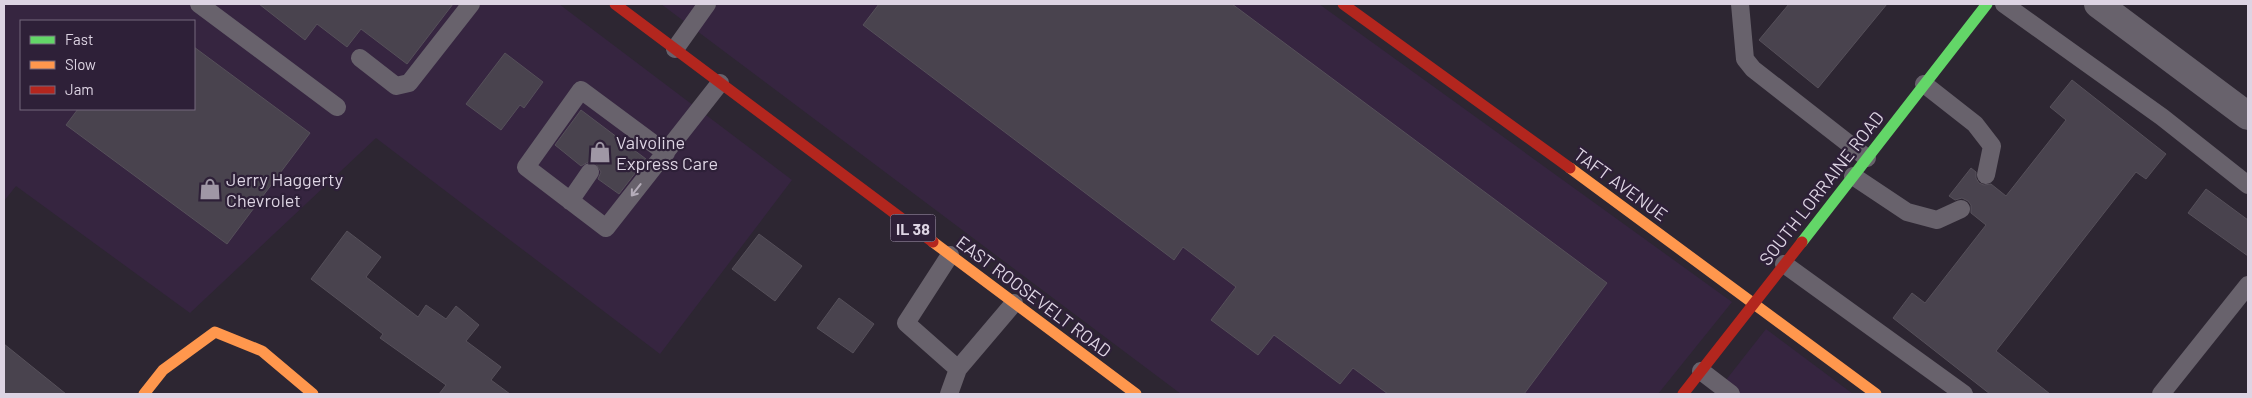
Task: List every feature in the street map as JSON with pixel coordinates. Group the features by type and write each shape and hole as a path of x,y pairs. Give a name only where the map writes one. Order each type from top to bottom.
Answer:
{"street":[{"name":"IL 38","path":"615,4 720,83"},
{"name":"TAFT AVENUE","path":"1343,4 1876,394"},
{"name":"SOUTH LORRAINE ROAD","path":"1683,394 1987,4"},
{"path":"2098,4 2248,116"},
{"name":"EAST ROOSEVELT ROAD","path":"720,83 1014,303 1127,392"},
{"path":"144,394 163,370 215,332 262,351 313,394"}],"lane":[{"path":"199,4 337,107"},
{"path":"360,58 396,86 409,83 471,4"},
{"path":"675,49 707,4"},
{"path":"1740,4 1745,59 1754,69 1867,158"},
{"path":"2004,4 2162,117 2248,185"},
{"path":"666,153 622,130 581,90 526,167 606,228 666,153 720,83"},
{"path":"1924,84 1976,124 1992,146 1986,175"},
{"path":"570,201 590,172"},
{"path":"1853,176 1907,212 1937,220 1961,209"},
{"path":"950,255 906,323 958,369"},
{"path":"1784,264 1964,394"},
{"path":"2161,394 2248,285"},
{"path":"950,394 958,369 1014,303"},
{"path":"1701,372 1731,394"}],"shaded area":[{"path":"4,4 559,4 792,180 660,354 376,138 190,313 16,186 4,201"},
{"path":"661,4 1319,4 1732,302 1658,394 1181,394"},
{"path":"1766,329 1853,394 1715,394"}],"building":[{"path":"259,4 453,4 407,64 361,29 347,47 317,24 305,40"},
{"path":"879,4 1232,4 1607,283 1524,394 1388,394 1353,368 1340,384 1274,335 1258,355 1211,320 1236,287 1183,247 1174,260 863,25"},
{"path":"1789,4 1887,4 1818,88 1759,40"},
{"name":"Jerry Haggerty Chevrolet","path":"195,48 310,133 227,244 66,125 77,110 195,110"},
{"path":"505,53 543,82 524,108 520,105 501,130 466,104"},
{"path":"2072,80 2166,154 2146,179 2136,172 1996,351 2050,394 1990,394 1893,318 1912,293 1925,303 1986,225 1971,213 1971,205 1968,201 1962,198 1955,200 1949,196 1971,168 1976,172 1976,178 1979,183 1984,185 1991,184 2006,196 2066,120 2050,107"},
{"name":"Valvoline Express Care","path":"581,110 646,159 619,194 598,179 601,172 596,164 590,161 581,166 555,145"},
{"path":"2206,189 2248,220 2248,256 2188,213"},
{"path":"347,231 381,257 366,277 418,317 426,305 446,319 456,306 479,325 466,341 501,367 491,380 510,394 439,394 446,385 380,338 383,334 311,279"},
{"path":"759,234 802,266 775,301 732,269"},
{"path":"839,298 874,324 853,353 817,328"},
{"path":"4,344 66,394 4,394"}],"traffic: fast":[{"path":"1802,242 1987,4"}],"traffic: slow":[{"path":"1570,168 1876,394"},
{"path":"933,242 1136,394"},
{"path":"144,394 163,370 215,332 262,351 313,394"}],"traffic: jam":[{"path":"615,4 933,242"},
{"path":"1343,4 1570,168"},
{"path":"1683,394 1802,242"}],"place":[{"name":"Valvoline Express Care","path":"600,152"},
{"name":"Jerry Haggerty Chevrolet","path":"210,189"}]}
